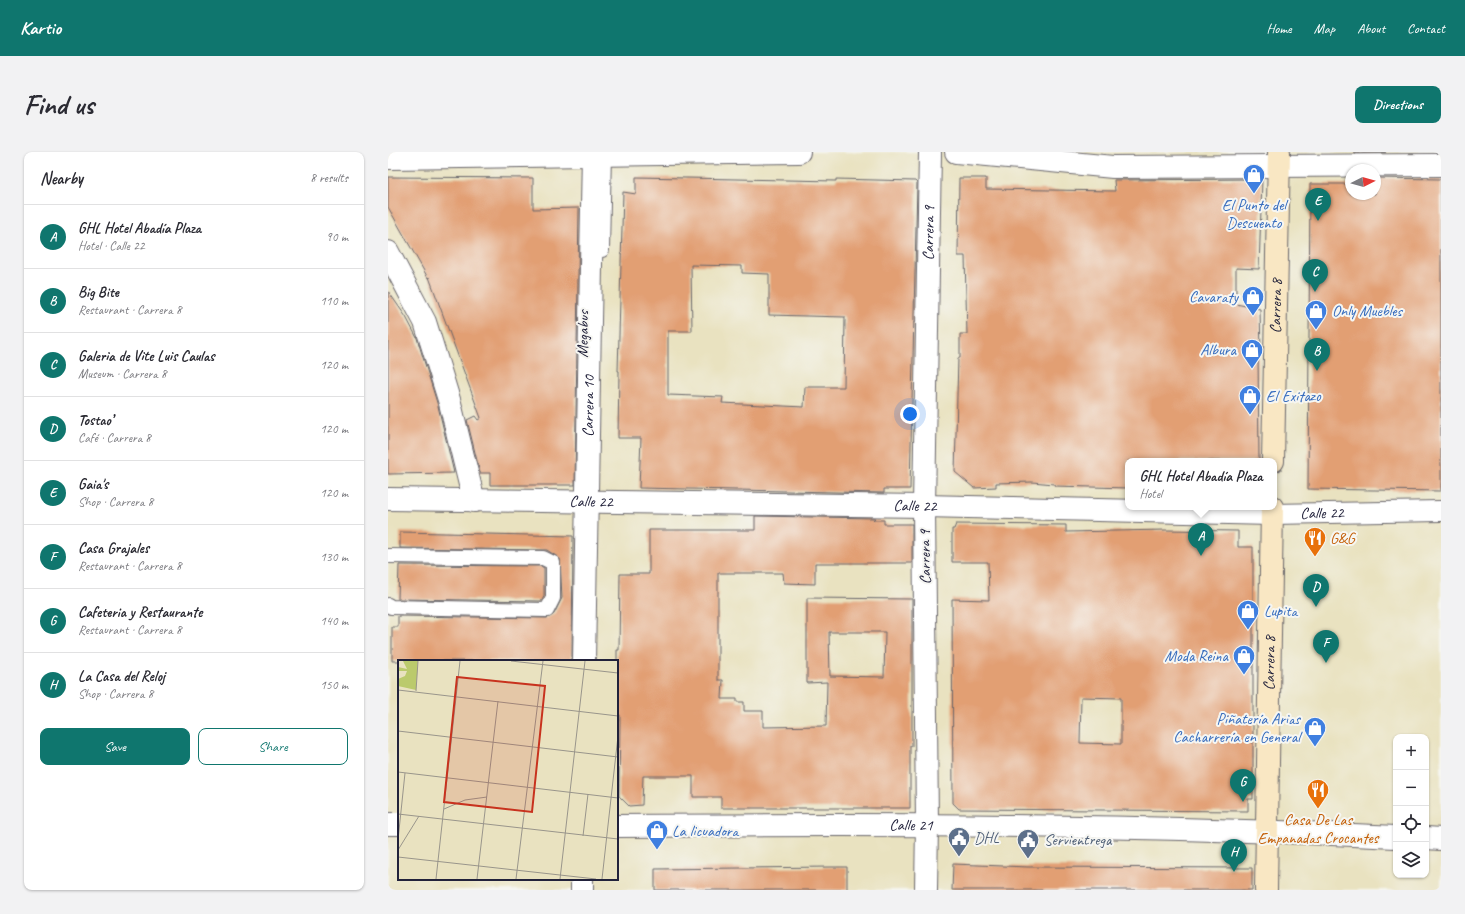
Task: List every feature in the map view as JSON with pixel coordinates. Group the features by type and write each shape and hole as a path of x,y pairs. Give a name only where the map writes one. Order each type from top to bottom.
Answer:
{"main road":[{"name":"Carrera 8","path":"1273,458 1279,159"},
{"name":"Carrera 8","path":"1266,890 1272,511"}],"street":[{"path":"388,158 799,152"},
{"name":"Carrera 9","path":"926,890 927,824 924,506 930,152"},
{"path":"956,152 1113,167 1279,159 1441,165"},
{"name":"Carrera 10","path":"584,660 592,502 598,154"},
{"path":"388,252 425,322 450,403 474,501"},
{"name":"Calle 22","path":"388,499 1125,509"},
{"name":"Calle 22","path":"1202,510 1441,511"},
{"name":"Calle 21","path":"618,826 927,824 1266,830 1393,837"},
{"path":"1429,838 1441,839"}],"lane":[{"path":"592,502 593,660"},
{"path":"388,556 543,558 553,563 553,598 547,610 391,607 388,605"}],"building":[{"path":"1354,152 1386,152 1354,153"},
{"path":"388,177 533,178 533,209 579,208 575,485 490,485 490,473 480,473 467,420 475,416 478,420 481,418 429,277 428,278 388,207"},
{"path":"636,177 836,181 836,179 915,181 917,183 910,489 884,489 884,493 639,488 641,438 618,438 618,371 623,192 636,194","holes":["691,265 742,266 742,273 769,274 769,315 845,317 844,387 805,387 804,407 722,403 723,397 668,395 668,331 692,331"]},
{"path":"959,178 986,178 986,189 1115,191 1114,180 1262,179 1259,269 1236,268 1236,304 1260,309 1261,353 1258,352 1259,458 1125,458 1125,488 1055,486 1054,484 1032,482 996,483 996,487 974,488 955,472 960,334 967,334 965,256 958,256"},
{"path":"1381,178 1441,179 1441,491 1308,489 1310,184 1345,184 1345,200 1381,200"},
{"path":"388,291 406,317 417,338 438,406 454,473 388,474"},
{"path":"755,516 875,518 873,520 884,520 884,524 912,524 912,563 815,563 815,584 784,583 783,573 718,573 718,680 723,680 722,699 737,699 737,702 744,702 744,711 763,711 763,727 826,726 827,682 807,683 807,598 912,599 912,746 910,746 910,808 721,808 721,797 693,797 693,776 643,776 642,805 629,806 619,796 620,715 618,715 617,650 619,650 620,574 649,574 649,530 755,530","holes":["829,632 885,632 884,677 830,676"]},
{"path":"956,524 1066,525 1066,532 1165,530 1238,531 1238,547 1253,547 1253,799 1248,799 1248,811 959,809 953,803 952,599 989,600 988,562 952,562 952,529 954,529","holes":["1081,697 1121,698 1121,744 1080,743"]},
{"path":"400,532 573,536 572,660 392,661 392,627 398,627 398,616 547,618 554,614 562,598 560,559 547,550 400,548"},
{"path":"399,565 541,566 544,568 544,596 542,601 398,599"},
{"path":"953,864 1028,867 1252,868 1252,890 952,890"},
{"path":"847,867 847,890 655,890 655,869"}],"place":[{"name":"El Punto del Descuento","path":"1254,194"},
{"name":"Gaia's","path":"1318,221"},
{"name":"Galeria de Vite Luis Caulas","path":"1315,292"},
{"name":"Cavaraty","path":"1253,316"},
{"name":"Only Muebles","path":"1316,330"},
{"name":"Albura","path":"1252,370"},
{"name":"Big Bite","path":"1317,371"},
{"name":"El Exitazo","path":"1250,416"},
{"name":"GHL Hotel Abadía Plaza","path":"1201,556"},
{"name":"G&G","path":"1315,558"},
{"name":"Tostao’","path":"1316,607"},
{"name":"Lupita","path":"1248,630"},
{"name":"Casa Grajales","path":"1326,663"},
{"name":"Moda Reina","path":"1244,676"},
{"name":"Piñatería Arias Cacharrería en General","path":"1315,748"},
{"name":"Cafeteria y Restaurante","path":"1243,802"},
{"name":"Casa De Las Empanadas Crocantes","path":"1318,810"},
{"name":"La licuadora","path":"657,850"},
{"name":"DHL","path":"959,858"},
{"name":"Servientrega","path":"1028,860"},
{"name":"La Casa del Reloj","path":"1234,872"}]}
